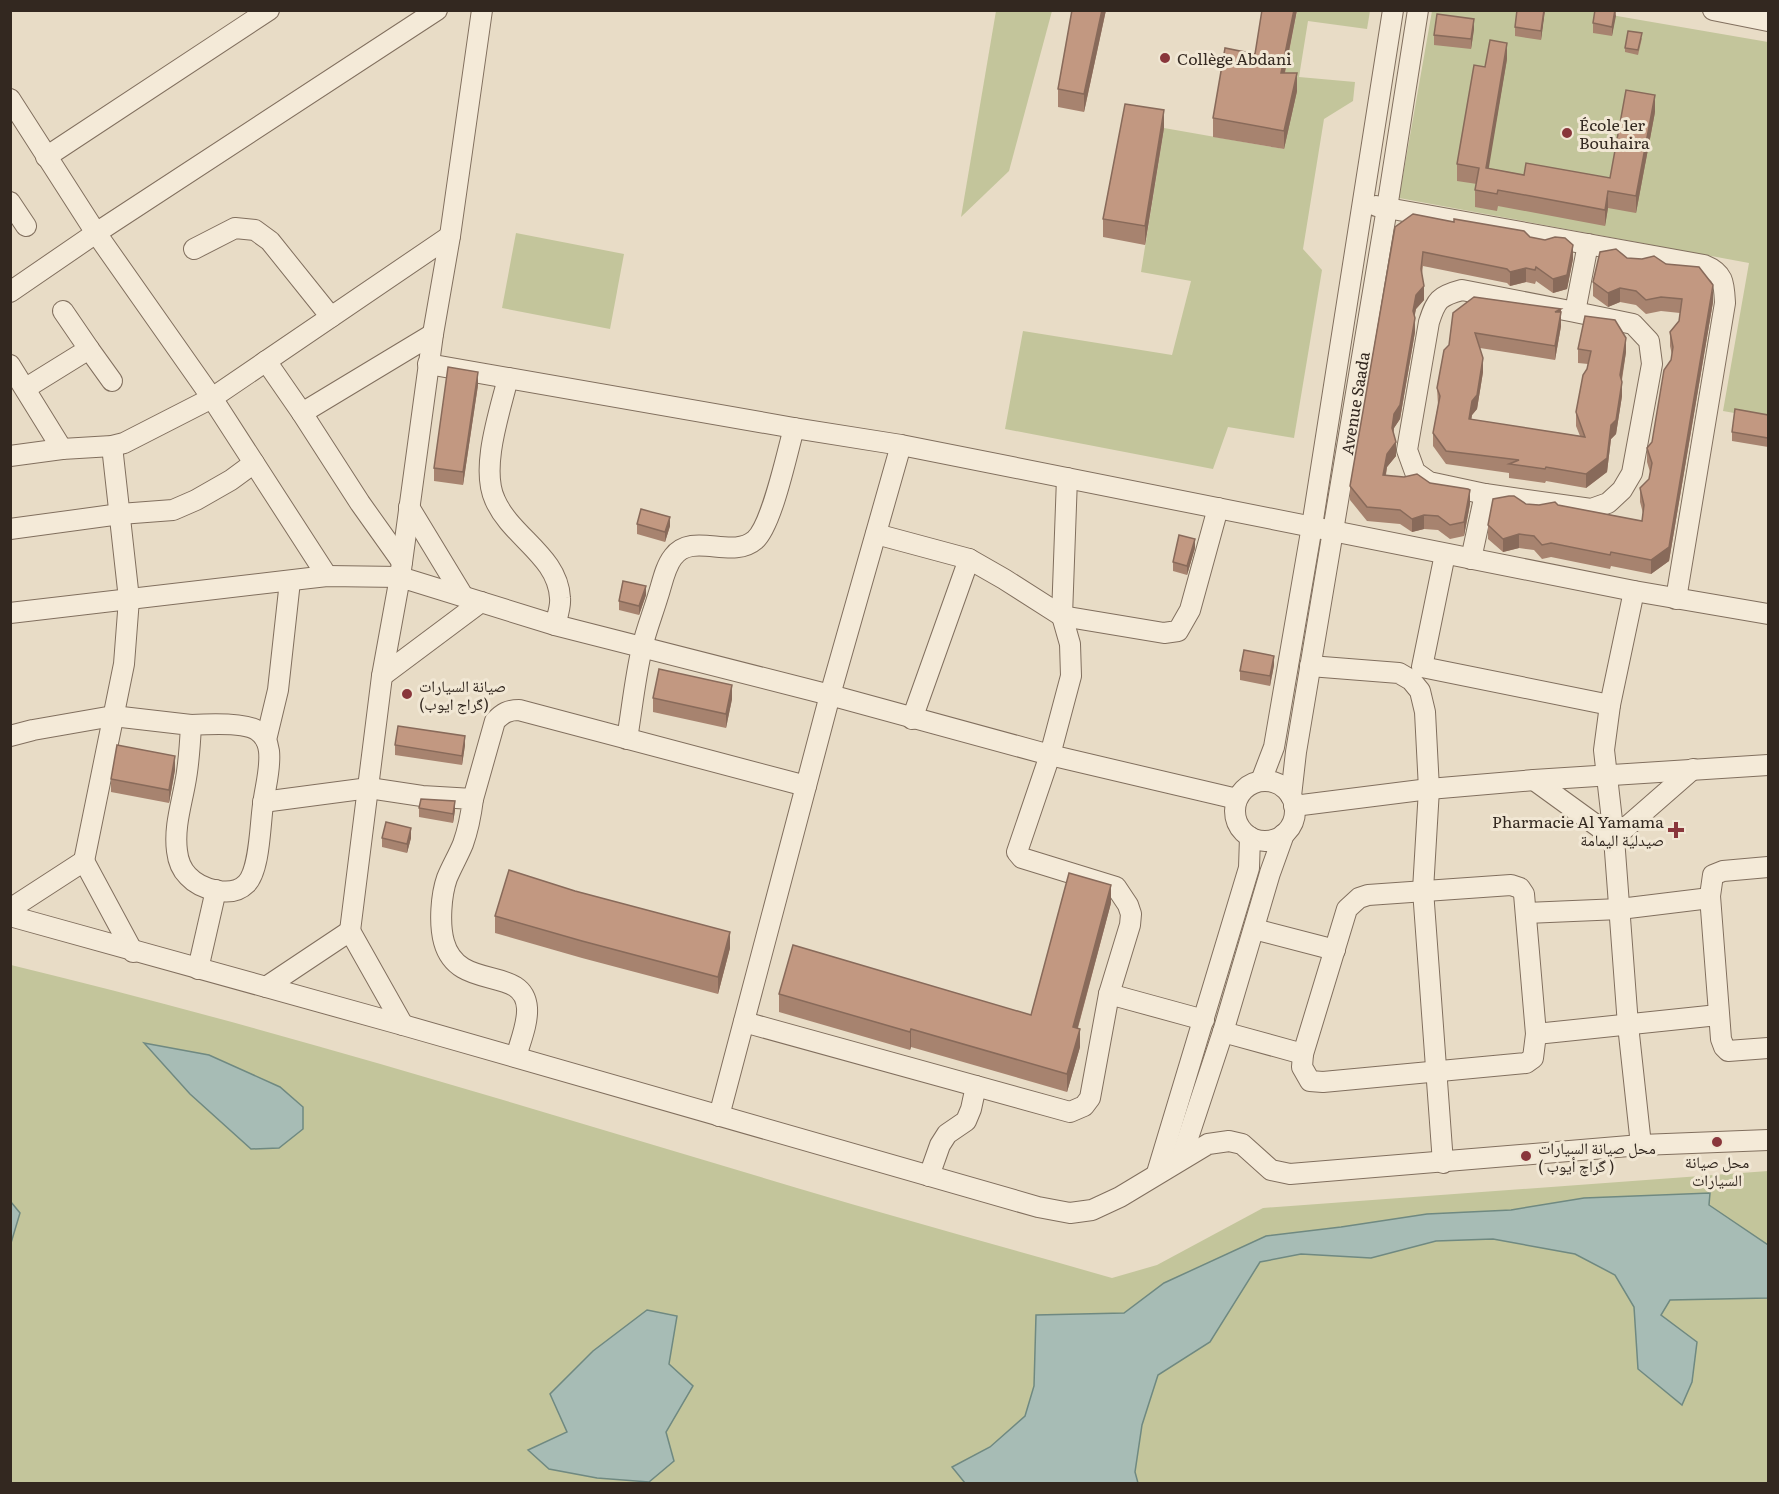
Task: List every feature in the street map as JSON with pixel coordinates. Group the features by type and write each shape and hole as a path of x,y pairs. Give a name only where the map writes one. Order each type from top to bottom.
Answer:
{"street":[{"path":"46,157 269,10"},
{"path":"10,292 96,233 437,10"},
{"path":"403,1025 350,931 382,676 401,569 433,334 450,236 482,10"},
{"name":"Avenue Saada","path":"1261,781 1274,747 1312,526 1393,10"},
{"name":"Avenue Saada","path":"1293,801 1296,752 1418,10"},
{"path":"1713,10 1768,21"},
{"path":"10,99 96,233 212,398 327,576"},
{"path":"1362,203 1704,265 1716,270 1724,285 1725,303 1676,599"},
{"path":"194,249 235,228 255,230 270,241 331,317"},
{"path":"10,456 124,443 212,398 450,236"},
{"path":"1575,312 1588,244"},
{"path":"1461,290 1575,312 1633,324 1648,341 1652,364 1632,473 1622,490 1608,503 1591,509 1485,494 1429,482 1416,472 1407,450 1429,322 1435,304 1445,294 1461,290"},
{"path":"63,311 112,381"},
{"path":"302,413 433,334"},
{"path":"26,388 89,349"},
{"path":"266,361 302,413 401,569"},
{"path":"429,364 901,445 1634,591 1768,614"},
{"path":"10,365 62,449"},
{"path":"508,378 493,444 490,475 495,500 513,528 547,563 557,579 561,600 555,625"},
{"path":"627,739 642,648 664,577 673,556 687,547 730,549 745,546 756,539 773,503 794,428"},
{"path":"719,1116 830,695 901,445"},
{"path":"112,446 129,599 124,664 84,861 133,951"},
{"path":"10,529 120,514 173,510 231,480 254,463"},
{"path":"744,1022 1070,1112 1084,1106 1090,1098 1109,994 1130,925 1131,914 1124,897 1116,887 1022,858 1017,852 1050,755 1071,676 1070,644 1062,616 1067,478"},
{"path":"1471,559 1485,494"},
{"path":"409,507 472,599"},
{"path":"876,534 969,559 1062,616 1164,633 1178,631 1190,610 1218,508"},
{"path":"1443,1163 1423,890 1429,789 1425,712 1416,673 1445,554"},
{"path":"912,719 969,559"},
{"path":"10,613 401,569 472,599 555,625 830,695 1050,755 1237,799"},
{"path":"266,740 278,690 290,581"},
{"path":"1634,591 1610,705 1604,750 1641,1145"},
{"path":"382,676 472,599"},
{"path":"1310,666 1416,673 1610,705"},
{"path":"516,1057 527,1009 525,996 518,987 506,981 471,973 455,962 444,942 442,927 446,880 470,822 473,799 495,721 502,714 510,710 519,710 806,786"},
{"path":"10,736 113,716 191,725 217,723 252,728 260,732 266,740 269,751 256,856 252,874 246,885 237,890 208,889 196,883 180,866 177,851 177,827 189,757 191,725"},
{"path":"1293,801 1534,780 1768,765"},
{"path":"1614,838 1693,769"},
{"path":"1534,780 1614,838"},
{"path":"1181,1159 1224,1032 1270,873 1284,834 1294,817 1293,801 1278,784 1261,781 1242,790 1234,809 1241,830 1250,837 1266,841 1284,834"},
{"path":"263,802 369,788 422,796 473,799"},
{"path":"1157,1173 1249,868 1250,837"},
{"path":"10,909 84,861"},
{"path":"1768,867 1723,871 1713,876 1710,898 1721,1039 1728,1051 1768,1048"},
{"path":"1511,885 1520,888 1524,894 1536,1034 1533,1058 1526,1063 1323,1082 1310,1081 1302,1067 1304,1054 1347,909 1359,898 1368,895 1423,890 1511,885"},
{"path":"198,969 216,890"},
{"path":"1526,914 1620,909 1710,898"},
{"path":"10,916 403,1025 1038,1207 1070,1213 1092,1210 1120,1197 1208,1144 1229,1141 1242,1144 1271,1170 1290,1174 1641,1145 1768,1140"},
{"path":"1254,929 1335,950"},
{"path":"266,987 350,931"},
{"path":"1109,994 1204,1020"},
{"path":"1536,1034 1718,1016"},
{"path":"1224,1032 1304,1054"},
{"path":"929,1176 940,1145 947,1134 966,1121 976,1086"}],"green space":[{"path":"996,11 1052,11 1009,171 961,217"},
{"path":"1297,11 1370,11 1367,29 1308,21 1299,77 1355,82 1353,101 1324,119 1303,249 1322,270 1294,438 1228,427 1213,469 1005,429 1023,331 1172,355 1191,281 1141,272 1164,128 1284,149 1281,91"},
{"path":"1432,11 1588,11 1768,42 1768,419 1723,411 1749,263 1399,198"},
{"path":"516,233 624,254 610,329 502,308"},
{"path":"11,965 307,1043 836,1200 1112,1278 1157,1265 1263,1208 1768,1171 1768,1483 11,1484"}],"water":[{"path":"144,1043 209,1055 280,1087 303,1107 303,1129 279,1148 251,1149 190,1094"},
{"path":"1710,1193 1709,1205 1768,1245 1768,1298 1670,1300 1661,1315 1697,1342 1692,1382 1682,1405 1638,1369 1634,1307 1615,1275 1575,1254 1493,1239 1436,1241 1371,1258 1301,1254 1260,1262 1210,1342 1158,1375 1142,1425 1135,1472 1138,1483 965,1483 952,1467 990,1447 1025,1416 1034,1386 1036,1315 1124,1313 1164,1283 1266,1236 1427,1214 1511,1210 1584,1198"},
{"path":"11,1202 20,1213 11,1243"},
{"path":"647,1310 677,1316 669,1364 693,1386 666,1432 674,1461 649,1482 597,1478 549,1469 528,1450 567,1432 550,1394 593,1351"}],"building":[{"path":"1072,10 1102,10 1084,94 1058,89"},
{"path":"1262,10 1294,10 1281,73 1297,73 1284,131 1213,118 1225,48 1255,54"},
{"path":"1517,10 1544,10 1541,31 1515,27"},
{"path":"1595,10 1615,10 1612,27 1593,23"},
{"path":"1437,14 1474,19 1471,39 1434,35"},
{"path":"1628,31 1642,33 1638,50 1625,48"},
{"path":"1490,40 1507,43 1486,168 1524,175 1526,163 1610,178 1626,90 1655,95 1636,196 1608,191 1605,210 1498,190 1497,194 1475,190 1479,168 1457,164 1474,65 1485,67"},
{"path":"1125,104 1164,110 1145,226 1103,219"},
{"path":"1413,214 1524,231 1530,237 1545,240 1555,237 1565,238 1573,245 1567,275 1553,279 1536,267 1535,270 1526,268 1510,272 1507,269 1423,252 1421,269 1424,286 1416,295 1413,311 1415,318 1400,405 1394,414 1392,428 1396,442 1387,454 1383,475 1404,477 1417,474 1430,483 1470,490 1464,522 1450,525 1438,516 1424,515 1412,519 1400,510 1367,507 1350,486 1395,227"},
{"path":"1616,249 1627,258 1642,259 1654,256 1666,264 1699,267 1713,285 1669,547 1651,560 1611,552 1610,555 1551,543 1542,545 1534,536 1519,534 1503,539 1488,525 1493,499 1509,496 1514,496 1526,504 1539,505 1555,502 1558,505 1642,521 1644,505 1640,488 1649,479 1652,463 1647,448 1652,442 1664,370 1671,360 1673,347 1670,332 1679,321 1682,299 1661,297 1646,300 1636,291 1620,288 1608,293 1593,282 1600,252"},
{"path":"1474,297 1561,309 1555,312 1561,312 1555,346 1475,333 1483,358 1477,395 1472,401 1469,419 1585,437 1576,412 1583,375 1587,369 1591,351 1578,349 1585,316 1615,320 1626,338 1616,420 1611,425 1607,458 1586,474 1509,464 1519,460 1446,451 1433,433 1440,396 1437,388 1444,350 1449,345 1453,313"},
{"path":"448,367 478,372 463,472 434,468"},
{"path":"1735,409 1768,415 1768,438 1732,432"},
{"path":"641,509 670,517 665,532 637,524"},
{"path":"1179,535 1195,539 1187,566 1173,562"},
{"path":"623,581 646,586 639,606 619,601"},
{"path":"1244,650 1274,656 1270,676 1240,671"},
{"path":"659,669 732,685 726,714 653,698"},
{"path":"398,726 465,736 462,756 395,745"},
{"path":"117,745 175,756 169,790 111,779"},
{"path":"421,799 455,801 453,814 419,808"},
{"path":"386,822 411,828 407,844 382,838"},
{"path":"509,870 575,891 730,932 718,977 495,916"},
{"path":"1069,873 1111,885 1073,1027 1080,1029 1067,1074 779,994 793,945 1031,1015"}],"place":[{"name":"Collège Abdani","path":"1165,58"},
{"name":"École 1er Bouhaira","path":"1567,133"},
{"name":"صيانة السيارات (گراج ايوب)","path":"407,694"},
{"name":"Pharmacie Al Yamama صيدلية اليمامة","path":"1676,830"},
{"name":"محل صيانة السيارات","path":"1717,1142"},
{"name":"محل صيانة السيارات ( گراچ أيوب )","path":"1526,1156"}]}
